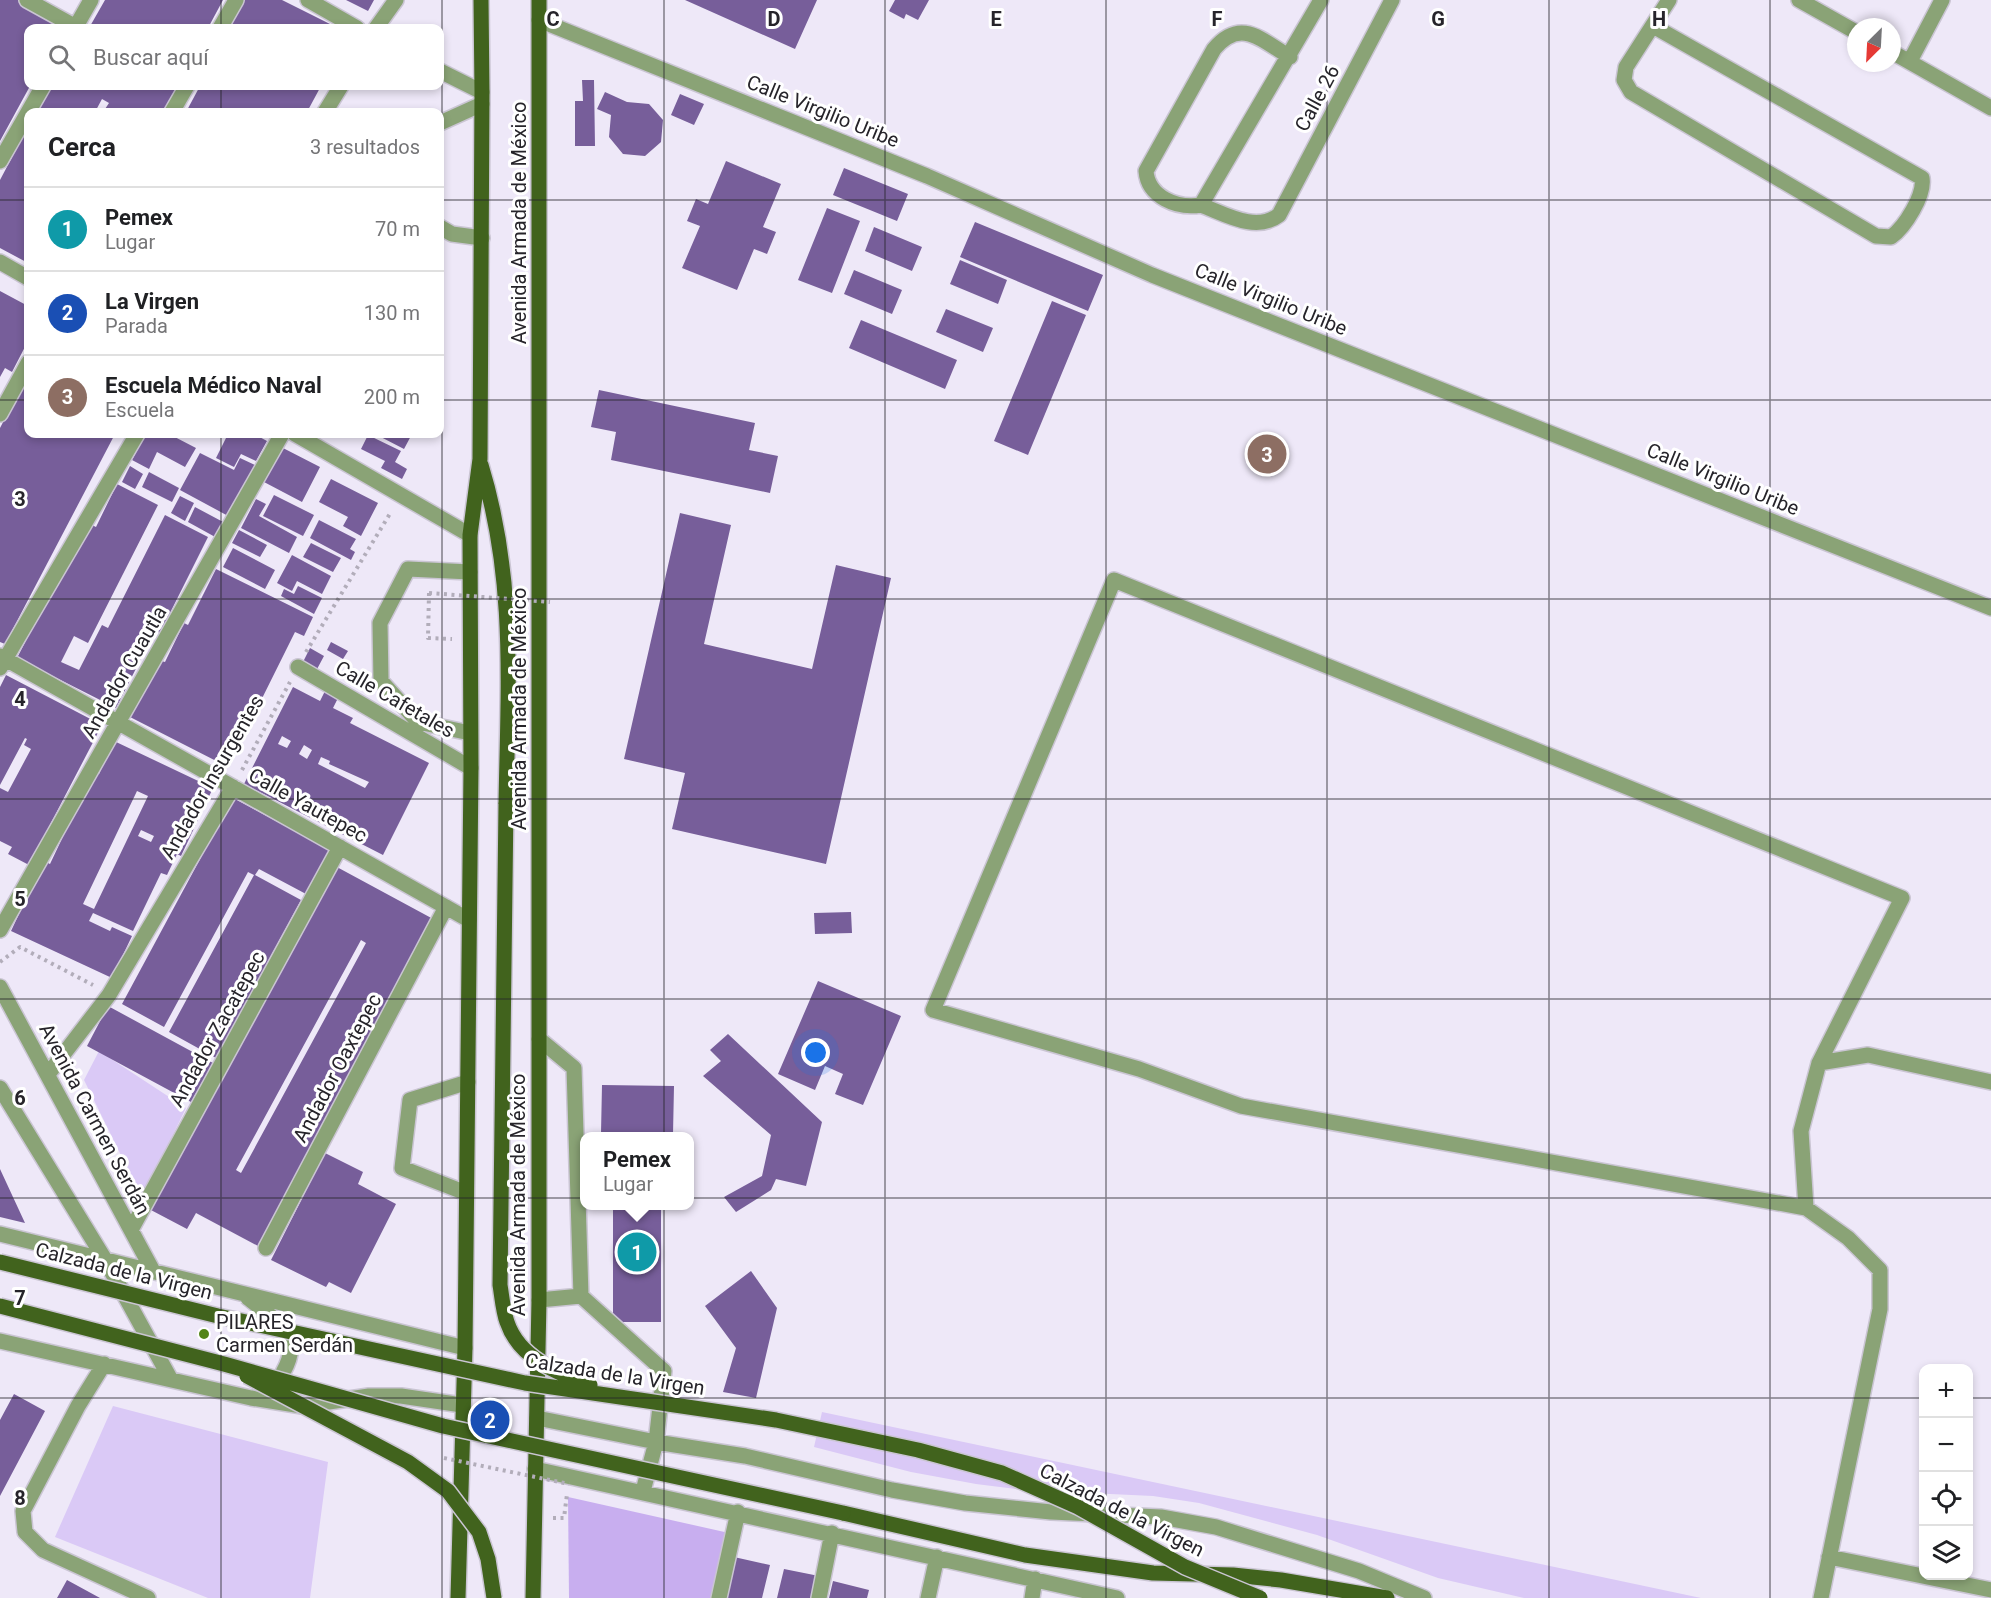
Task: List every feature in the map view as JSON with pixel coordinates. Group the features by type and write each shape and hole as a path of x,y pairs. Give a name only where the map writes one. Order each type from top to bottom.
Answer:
{"main road":[{"name":"Avenida Armada de México","path":"458,1598 465,1348 471,768 470,535 480,459 482,98 480,0"},
{"name":"Avenida Armada de México","path":"533,1598 539,1300 539,0"},
{"path":"480,459 494,507 509,616 500,1285 507,1323 519,1345 542,1364 562,1375 620,1395"},
{"name":"Calzada de la Virgen","path":"0,1262 218,1316 525,1383 620,1395 776,1420 918,1450 1002,1473 1078,1507 1185,1567 1260,1598"},
{"name":"Calzada de la Virgen","path":"0,1306 224,1364 443,1426 1026,1555 1153,1573 1233,1575 1281,1580 1387,1598"},
{"path":"224,1364 408,1462 448,1491 479,1532 488,1559 494,1598"}],"street":[{"path":"27,0 68,24"},
{"path":"77,24 91,0"},
{"path":"222,24 236,0"},
{"path":"308,0 350,24"},
{"path":"379,24 396,0"},
{"path":"1290,57 1252,35 1236,31 1224,37 1214,49 1146,171 1147,182 1154,192 1183,208 1201,205 1290,57 1321,0"},
{"name":"Calle 26","path":"1201,205 1256,224 1270,222 1279,215 1392,0"},
{"path":"1653,26 1922,178 1923,187 1899,231 1891,237 1876,236 1631,93 1624,80 1626,67 1669,0"},
{"path":"1799,0 1847,27"},
{"path":"1910,62 1942,0"},
{"name":"Calle Virgilio Uribe","path":"539,20 927,176 1152,275 1991,608"},
{"path":"1901,57 1991,108"},
{"path":"444,73 482,98 444,121"},
{"path":"30,108 41,90"},
{"path":"174,108 185,90"},
{"path":"328,108 339,90"},
{"path":"0,161 24,119"},
{"path":"444,229 452,234 482,238"},
{"path":"0,262 24,276"},
{"path":"0,414 24,370"},
{"path":"2,661 135,438"},
{"name":"Andador Cuautla","path":"0,930 120,723 280,438"},
{"path":"302,438 470,535"},
{"path":"470,572 408,569 380,624 381,681 418,722 470,733"},
{"path":"1806,1208 1801,1131 1819,1063 1902,898 1114,580 933,1010 1139,1069 1241,1106 1806,1208 1848,1238 1881,1270 1880,1309 1821,1598"},
{"name":"Calle Yautepec","path":"2,661 120,723 469,920"},
{"name":"Calle Cafetales","path":"298,667 471,768"},
{"name":"Andador Insurgentes","path":"49,1073 109,995 233,787"},
{"name":"Andador Zacatepec","path":"130,1230 340,847"},
{"name":"Andador Oaxtepec","path":"266,1248 446,907"},
{"name":"Avenida Carmen Serdán","path":"0,987 49,1073 153,1271"},
{"path":"539,1039 574,1068 581,1296 664,1371 656,1442 643,1491"},
{"path":"1819,1063 1868,1055 1991,1082"},
{"path":"466,1193 402,1168 410,1100 468,1082"},
{"path":"0,1088 104,1258 170,1378"},
{"name":"Calzada de la Virgen","path":"0,1234 465,1348"},
{"path":"244,1295 287,1332 292,1353 286,1370 273,1388 250,1398"},
{"path":"539,1300 581,1296"},
{"path":"0,1341 250,1398 302,1406 369,1396 401,1396 462,1405"},
{"path":"104,1364 78,1406 23,1511 25,1532 43,1550 148,1598"},
{"path":"537,1418 656,1442 745,1456 892,1490 965,1503 1031,1511 1161,1517 1216,1527 1359,1571 1424,1598"},
{"path":"535,1469 738,1512 1117,1598"},
{"path":"719,1598 738,1512"},
{"path":"819,1598 832,1533"},
{"path":"928,1598 937,1557"},
{"path":"1829,1557 1991,1590"},
{"path":"1032,1598 1035,1579"}],"path":[{"name":"Andador Insurgentes","path":"233,787 298,667 402,495"},
{"path":"428,638 429,593 550,602"},
{"path":"0,962 20,947 42,956 109,995"},
{"path":"444,1458 568,1484 564,1518 534,1516"}],"shaded area":[{"path":"99,1051 186,1108 142,1198 84,1080"},
{"path":"113,1406 328,1462 310,1598 208,1598 55,1537"},
{"path":"822,1412 1701,1598 1524,1598 1438,1578 1317,1535 1199,1503 1153,1496 1025,1490 911,1472 814,1447"},
{"path":"568,1497 729,1533 715,1598 569,1598"}],"building":[{"path":"0,0 19,0 63,23 24,24 24,90 28,90 0,141"},
{"path":"105,0 223,0 210,24 91,24"},
{"path":"244,0 282,0 330,24 232,24"},
{"path":"346,0 374,0 368,11"},
{"path":"685,0 817,0 795,49"},
{"path":"895,0 929,0 918,20 906,14 904,19 889,11"},
{"path":"582,80 594,80 595,146 575,146 575,101 583,101"},
{"path":"49,90 175,90 165,108 106,108 109,103 102,99 97,108 39,108"},
{"path":"198,90 319,90 309,108 188,108"},
{"path":"605,92 627,102 649,104 663,120 661,142 645,156 623,154 609,137 611,115 597,109"},
{"path":"680,94 704,104 694,125 671,115"},
{"path":"24,135 24,261 0,248 0,180"},
{"path":"726,161 781,184 763,227 776,232 767,254 754,249 737,290 682,268 700,226 687,221 696,199 708,204"},
{"path":"844,168 908,194 897,221 833,195"},
{"path":"827,208 860,221 832,293 798,280"},
{"path":"975,222 1103,275 1088,311 960,257"},
{"path":"874,227 922,247 912,271 865,251"},
{"path":"960,260 1007,280 998,304 950,284"},
{"path":"854,270 902,290 892,314 844,294"},
{"path":"0,291 24,304 24,349 12,372 5,368 0,377"},
{"path":"1052,301 1086,315 1028,455 994,441"},
{"path":"946,309 993,328 983,352 936,332"},
{"path":"861,320 957,360 945,389 849,348"},
{"path":"24,382 24,438 113,438 5,644 0,642 0,428"},
{"path":"599,390 755,423 749,450 778,456 770,493 611,460 616,432 591,427"},
{"path":"144,438 177,438 196,448 185,467 157,452 149,469 132,460"},
{"path":"226,438 261,438 267,441 256,461 241,454 234,467 216,458"},
{"path":"366,438 374,438 401,451 395,462 407,469 402,479 381,468 385,461 361,449"},
{"path":"383,438 410,438 404,449"},
{"path":"283,448 320,467 302,502 264,482"},
{"path":"200,453 234,470 240,458 257,466 230,517 180,490"},
{"path":"130,466 143,474 135,489 122,482"},
{"path":"149,472 179,488 172,502 142,487"},
{"path":"331,479 378,503 361,536 343,526 348,517 319,502"},
{"path":"117,484 158,505 88,643 74,636 61,662 79,670 102,625 108,628 165,515 208,537 160,633 155,631 116,708 17,658 78,539 90,524 96,527"},
{"path":"274,495 314,515 303,536 263,516"},
{"path":"180,496 194,503 185,521 171,513"},
{"path":"256,499 266,504 259,516 297,537 289,553 241,528"},
{"path":"195,507 225,523 217,538 188,522"},
{"path":"680,513 731,525 704,644 812,669 836,565 891,578 826,864 672,829 685,773 624,759"},
{"path":"319,520 356,539 350,549 355,552 351,560 310,538"},
{"path":"239,530 267,545 260,557 232,543"},
{"path":"311,543 341,558 333,572 303,557"},
{"path":"233,548 275,570 265,589 223,567"},
{"path":"292,555 331,576 322,594 297,581 292,591 277,583"},
{"path":"216,569 313,617 304,636 295,632 228,767 130,717 158,660 165,662 184,623 188,625"},
{"path":"298,586 322,598 314,614 281,596 284,589 294,594"},
{"path":"331,642 348,651 343,659 327,650"},
{"path":"310,648 324,656 316,671 302,664"},
{"path":"6,675 102,725 29,865 8,854 12,847 0,841 0,788 8,792 31,749 24,745 27,739 25,738 0,785 0,687"},
{"path":"293,687 320,701 326,689 339,696 333,708 353,718 350,723 429,763 383,855 244,784","holes":["282,736 291,741 287,748 278,744","304,745 312,750 307,759 299,754","321,757 330,761 329,764 369,782 365,788 318,764"]},
{"path":"114,741 213,788 181,856 177,854 167,875 161,873 133,931 93,913 89,921 110,931 112,927 132,936 112,978 11,931 44,861 50,864 94,771 99,774","holes":["137,791 148,796 94,909 83,904","141,830 154,836 151,842 138,836"]},
{"path":"233,798 330,850 306,894 259,869 255,875 301,900 216,1058 169,1032 254,875 248,872 164,1027 122,1004"},
{"path":"335,866 435,920 258,1246 196,1213 187,1229 149,1209","holes":["361,940 366,943 241,1173 236,1170"]},
{"path":"851,912 852,933 815,934 814,913"},
{"path":"818,981 901,1016 863,1105 835,1094 843,1074 825,1066 815,1090 778,1074"},
{"path":"108,1006 213,1063 191,1102 87,1046"},
{"path":"728,1034 822,1122 806,1186 776,1179 771,1190 736,1212 724,1197 762,1176 771,1135 703,1076 721,1061 710,1050"},
{"path":"602,1085 674,1086 673,1132 601,1132"},
{"path":"325,1153 363,1172 358,1184 396,1204 351,1293 329,1282 326,1287 271,1260"},
{"path":"0,1169 25,1223 0,1217"},
{"path":"613,1210 661,1210 661,1322 613,1322"},
{"path":"751,1271 777,1308 756,1398 723,1392 736,1348 705,1306"},
{"path":"14,1394 45,1411 0,1496 0,1420"},
{"path":"734,1557 770,1565 762,1598 724,1598"},
{"path":"784,1569 819,1576 815,1598 777,1598"},
{"path":"67,1580 100,1598 57,1598"},
{"path":"833,1581 869,1590 867,1598 829,1598"}],"place":[{"name":"Escuela Médico Naval","path":"1267,454"},
{"name":"Pemex","path":"637,1252"},
{"name":"PILARES Carmen Serdán","path":"204,1334"},
{"name":"La Virgen","path":"490,1420"}]}
